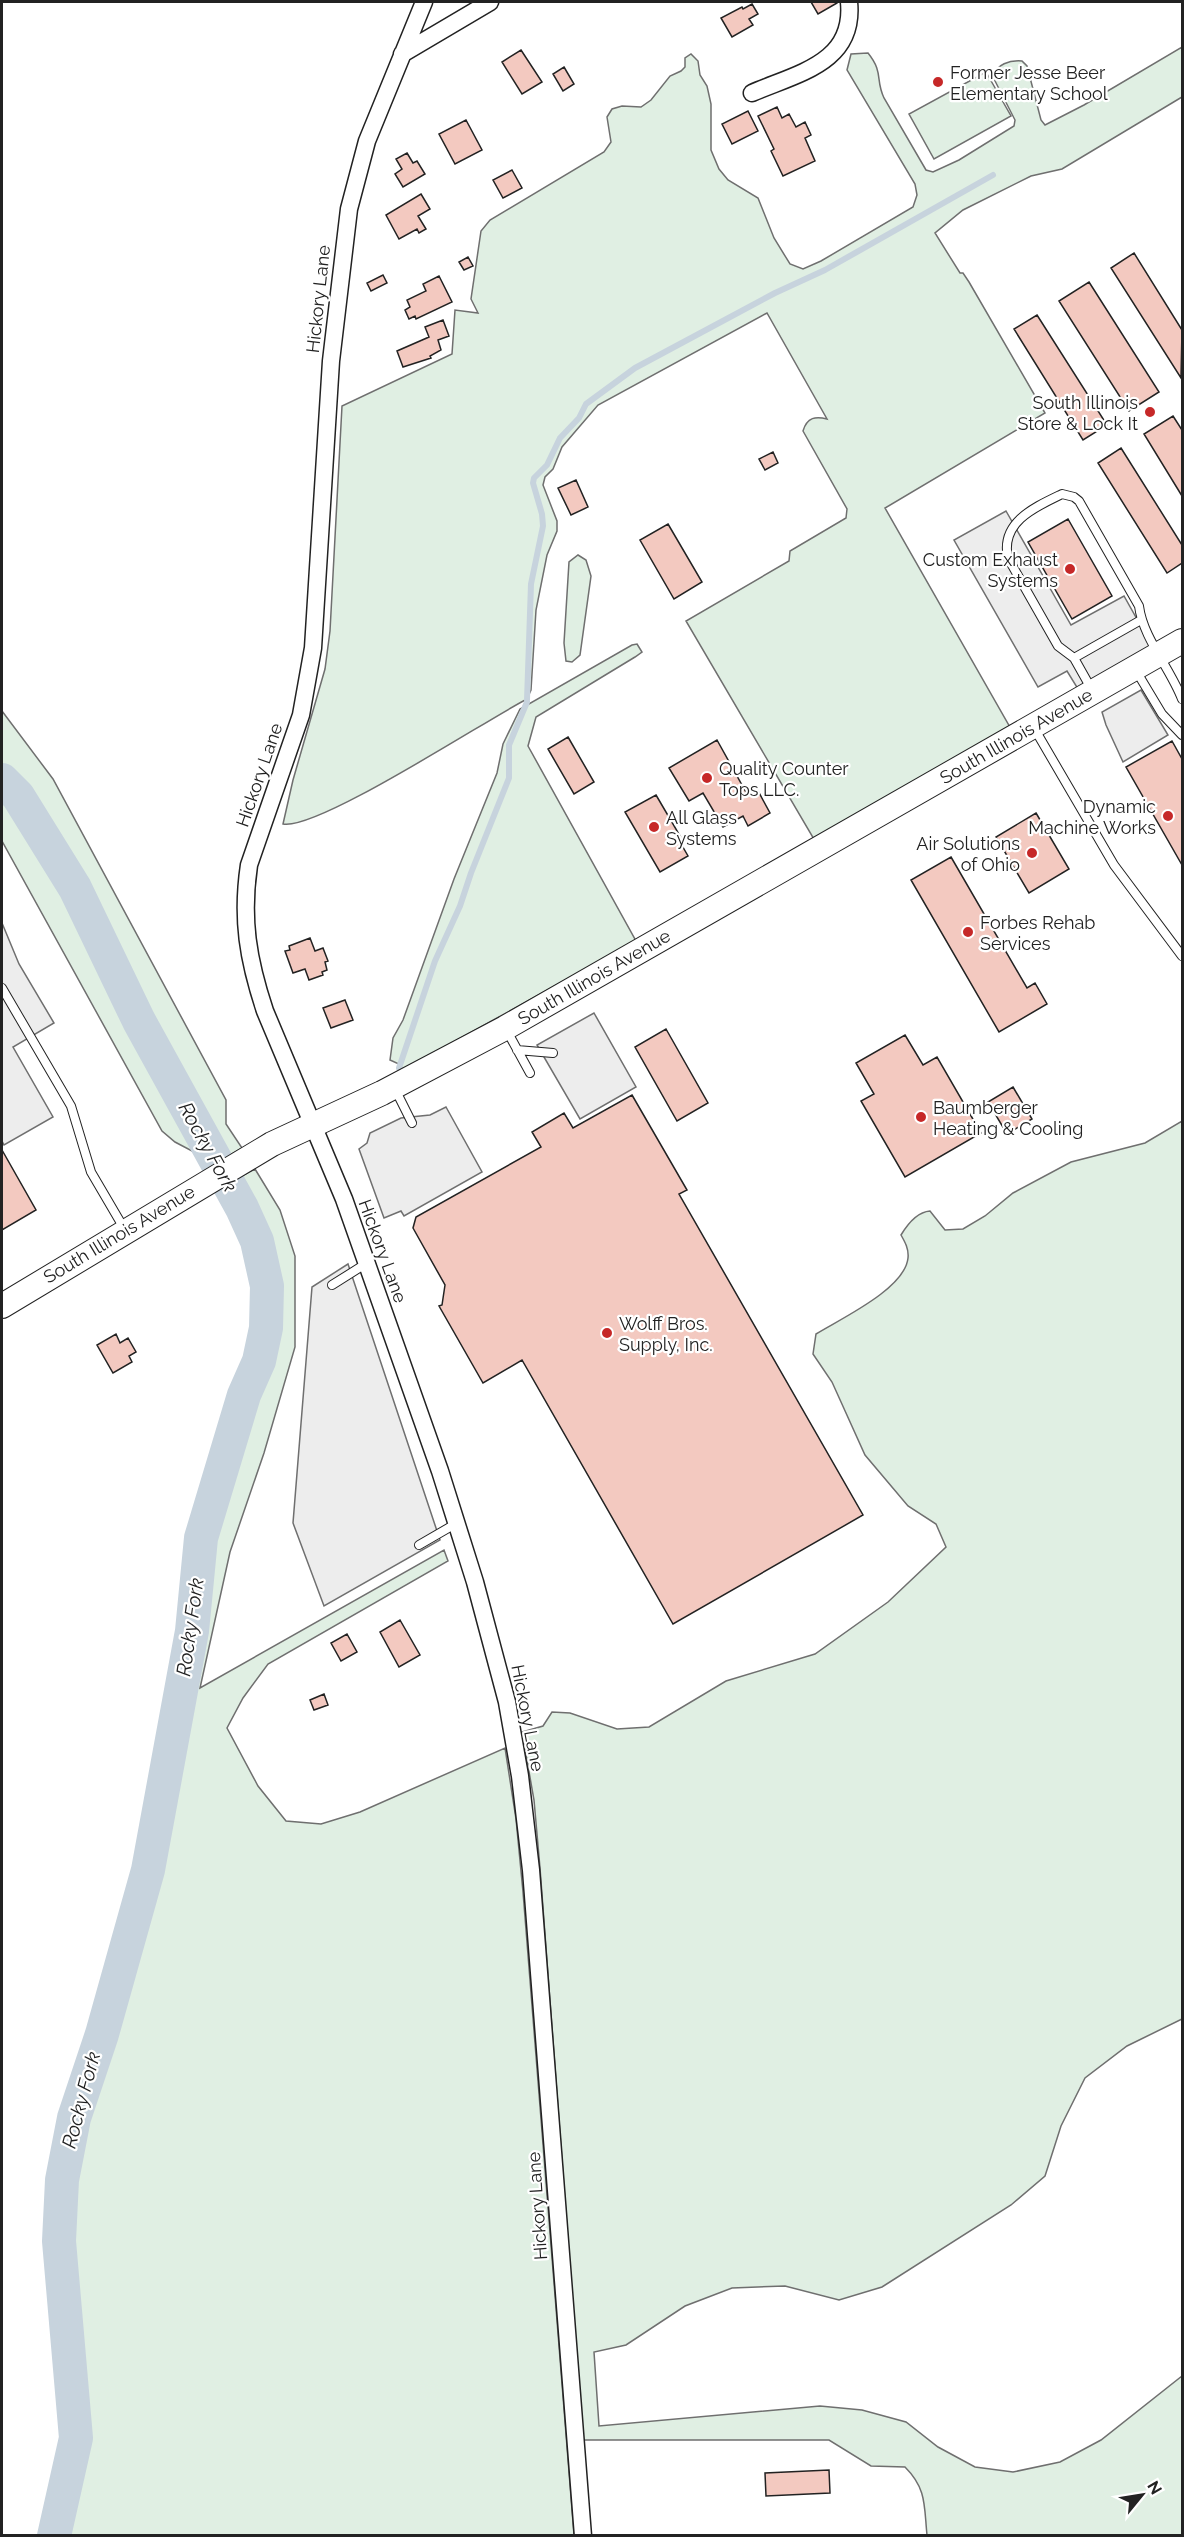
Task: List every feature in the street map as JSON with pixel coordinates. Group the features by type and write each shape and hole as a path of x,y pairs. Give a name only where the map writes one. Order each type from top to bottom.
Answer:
{"main road":[{"name":"South Illinois Avenue","path":"2,1306 264,1148 394,1087 505,1028 1182,641"}],"street":[{"name":"Hickory Lane","path":"424,2 367,141 349,209 331,361 315,626 311,658 301,715 254,849 245,890 245,936 255,981 265,1011 336,1178 367,1263 457,1523 501,1673 525,1811 583,2535"},
{"path":"402,54 490,2"},
{"path":"752,93 817,65 836,52 842,45 849,25 849,2"}],"lane":[{"path":"1093,692 1074,658 1058,646 1008,558 1006,549 1010,528 1017,519 1057,496 1067,494 1079,501 1139,606 1141,620 1182,699"},
{"path":"1074,658 1141,620"},
{"path":"1135,668 1162,714 1182,735"},
{"path":"1033,726 1114,865 1182,956"},
{"path":"2,988 71,1106 91,1172 125,1231"},
{"path":"505,1028 530,1073"},
{"path":"517,1050 553,1053"},
{"path":"394,1087 412,1123"},
{"path":"332,1285 367,1263"},
{"path":"419,1545 457,1523"}],"green space":[{"path":"1182,47 1182,97 1062,169 1031,176 963,210 935,233 960,273 963,273 969,282 1045,413 885,508 1011,729 815,841 686,621 789,561 790,551 846,518 847,509 803,431 809,420 827,419 767,313 598,405 562,447 543,485 557,521 557,531 547,555 536,610 531,690 527,699 364,793 302,822 283,824 293,780 325,669 330,631 342,406 452,354 455,310 478,313 471,299 481,231 490,220 604,152 611,142 607,117 612,109 622,106 641,107 651,100 670,76 685,67 685,58 691,54 698,61 700,75 707,86 711,104 711,150 719,169 728,180 758,198 774,238 790,264 803,269 821,261 913,207 917,195 915,184 847,70 851,54 868,53 873,60 884,98 926,170 933,172 959,160 1014,126 1015,120 993,77 1000,66 1013,61 1022,61 1027,66 1041,120 1045,125 1084,105"},
{"path":"986,72 1011,116 934,159 909,114"},
{"path":"578,555 586,560 591,576 580,655 572,662 566,661 564,643 569,562"},
{"path":"637,644 642,652 536,717 528,746 636,941 403,1070 399,1064 390,1060 393,1038 403,1020 454,879 497,773 503,744 520,709"},
{"path":"2,711 53,779 226,1100 226,1124 242,1148 205,1170 196,1153 175,1142 162,1131 2,841"},
{"path":"1182,1121 1182,2019 1127,2046 1085,2078 1061,2126 1045,2176 1011,2205 882,2287 839,2300 785,2286 732,2288 685,2306 626,2345 594,2352 599,2426 820,2406 862,2410 906,2422 938,2447 975,2467 1013,2472 1060,2462 1101,2440 1182,2376 1182,2535 927,2535 925,2507 921,2491 905,2467 871,2466 829,2440 583,2440 540,1868 534,1800 522,1732 543,1726 552,1712 570,1713 617,1729 649,1727 726,1681 815,1654 888,1602 946,1547 936,1524 908,1506 865,1455 832,1382 813,1354 816,1334 855,1312 896,1281 904,1270 908,1258 901,1235 917,1216 930,1211 945,1230 963,1229 985,1216 1013,1193 1071,1162 1145,1143"},
{"path":"255,1169 280,1210 295,1256 295,1347 264,1453 230,1552 200,1688 444,1550 448,1561 268,1664 243,1698 227,1728 258,1786 286,1821 321,1824 360,1812 505,1748 516,1819 523,1892 574,2535 54,2536 76,2438 59,2241 62,2180 74,2118 102,2034 148,1870 192,1631 201,1538 244,1395 259,1361 266,1328 267,1286 257,1241 228,1183"}],"shaded area":[{"path":"1006,511 1071,625 1124,596 1152,646 1078,689 1067,671 1038,687 954,540"},
{"path":"1141,690 1168,735 1123,762 1102,712"},
{"path":"2,923 19,964 54,1023 13,1047 53,1117 4,1145 2,1141"},
{"path":"594,1013 636,1087 580,1119 537,1045"},
{"path":"446,1107 482,1172 404,1216 401,1211 384,1218 359,1149 367,1143 370,1133 401,1118 430,1115"},
{"path":"348,1264 440,1540 324,1606 293,1523 312,1287"}],"building":[{"path":"811,2 837,2 837,3 818,14"},
{"path":"752,4 758,14 749,19 753,25 732,37 721,18"},
{"path":"521,50 542,82 522,94 502,62"},
{"path":"564,67 574,84 563,91 553,74"},
{"path":"777,107 782,118 789,114 796,127 805,122 811,135 805,138 815,161 783,176 771,151 774,149 758,116"},
{"path":"748,111 758,131 732,144 722,124"},
{"path":"466,120 482,150 455,164 439,134"},
{"path":"407,153 413,163 417,161 425,174 403,187 395,174 402,169 396,159"},
{"path":"512,170 522,188 503,198 493,180"},
{"path":"421,194 430,209 418,216 426,229 419,233 417,229 399,239 386,215"},
{"path":"1134,253 1182,330 1181,378 1111,268"},
{"path":"468,257 473,266 464,270 459,262"},
{"path":"383,275 387,283 371,291 367,283"},
{"path":"439,276 452,302 416,319 415,316 409,319 405,310 410,307 407,300 426,291 423,284"},
{"path":"1089,282 1159,392 1129,411 1059,301"},
{"path":"1037,315 1107,425 1083,440 1014,329"},
{"path":"443,320 449,336 438,340 441,350 430,356 431,358 403,367 397,351 429,337 425,327"},
{"path":"1173,416 1182,430 1182,496 1144,434"},
{"path":"1121,448 1182,545 1182,563 1167,573 1098,463"},
{"path":"773,452 778,463 765,470 759,459"},
{"path":"576,480 588,507 571,515 558,488"},
{"name":"Custom Exhaust Systems","path":"1068,519 1112,596 1072,619 1028,542"},
{"path":"668,524 702,582 674,599 640,540"},
{"path":"568,737 594,782 574,794 548,749"},
{"name":"Quality Counter Tops LLC.","path":"717,740 747,794 757,789 770,813 748,826 743,816 723,827 703,793 689,801 669,768"},
{"name":"Dynamic Machine Works","path":"1172,741 1182,759 1182,865 1126,767"},
{"name":"All Glass Systems","path":"656,795 683,841 680,842 688,856 660,872 625,812"},
{"name":"Air Solutions of Ohio","path":"1036,813 1069,869 1029,893 996,837"},
{"name":"Forbes Rehab Services","path":"951,857 1027,988 1035,983 1047,1004 999,1032 911,880"},
{"path":"310,938 315,951 323,948 328,961 325,962 327,970 322,972 323,975 309,980 305,969 293,973 285,951 290,950 289,946"},
{"path":"345,1000 353,1020 331,1028 323,1008"},
{"path":"666,1029 708,1103 677,1121 635,1047"},
{"name":"Baumberger Heating & Cooling","path":"905,1035 923,1065 937,1057 981,1133 905,1177 861,1101 874,1094 856,1063"},
{"path":"1013,1087 1032,1119 1007,1134 988,1102"},
{"name":"Wolff Bros. Supply, Inc.","path":"632,1095 687,1190 679,1194 863,1515 673,1624 522,1360 483,1383 439,1306 442,1305 445,1285 413,1228 416,1217 541,1147 532,1132 564,1113 573,1128"},
{"path":"2,1150 36,1210 2,1230"},
{"path":"116,1334 120,1343 128,1338 136,1352 129,1356 132,1362 113,1373 97,1345"},
{"path":"400,1620 420,1655 399,1667 380,1632"},
{"path":"347,1634 357,1652 341,1661 331,1643"},
{"path":"324,1694 328,1705 314,1710 310,1700"},
{"path":"829,2470 830,2493 766,2496 765,2473"}],"waterway":[{"path":"527,700 531,584 543,526 533,483 534,478 547,465 560,438 579,418 586,404 635,368 775,293 825,270 993,175"},
{"path":"399,1068 435,961 460,906 509,778 509,745 527,702"},
{"name":"Rocky Fork","path":"2,780 18,796 75,888 139,1021 242,1208 257,1241 267,1286 266,1328 259,1361 244,1395 201,1538 192,1631 148,1870 102,2034 74,2118 62,2180 59,2241 76,2438 54,2536"}],"place":[{"name":"Former Jesse Beer Elementary School","path":"938,82"},
{"name":"South Illinois Store & Lock It","path":"1150,412"},
{"name":"Custom Exhaust Systems","path":"1070,569"},
{"name":"Quality Counter Tops LLC.","path":"707,778"},
{"name":"Dynamic Machine Works","path":"1168,816"},
{"name":"All Glass Systems","path":"654,827"},
{"name":"Air Solutions of Ohio","path":"1032,853"},
{"name":"Forbes Rehab Services","path":"968,932"},
{"name":"Baumberger Heating & Cooling","path":"921,1117"},
{"name":"Wolff Bros. Supply, Inc.","path":"607,1333"}]}
